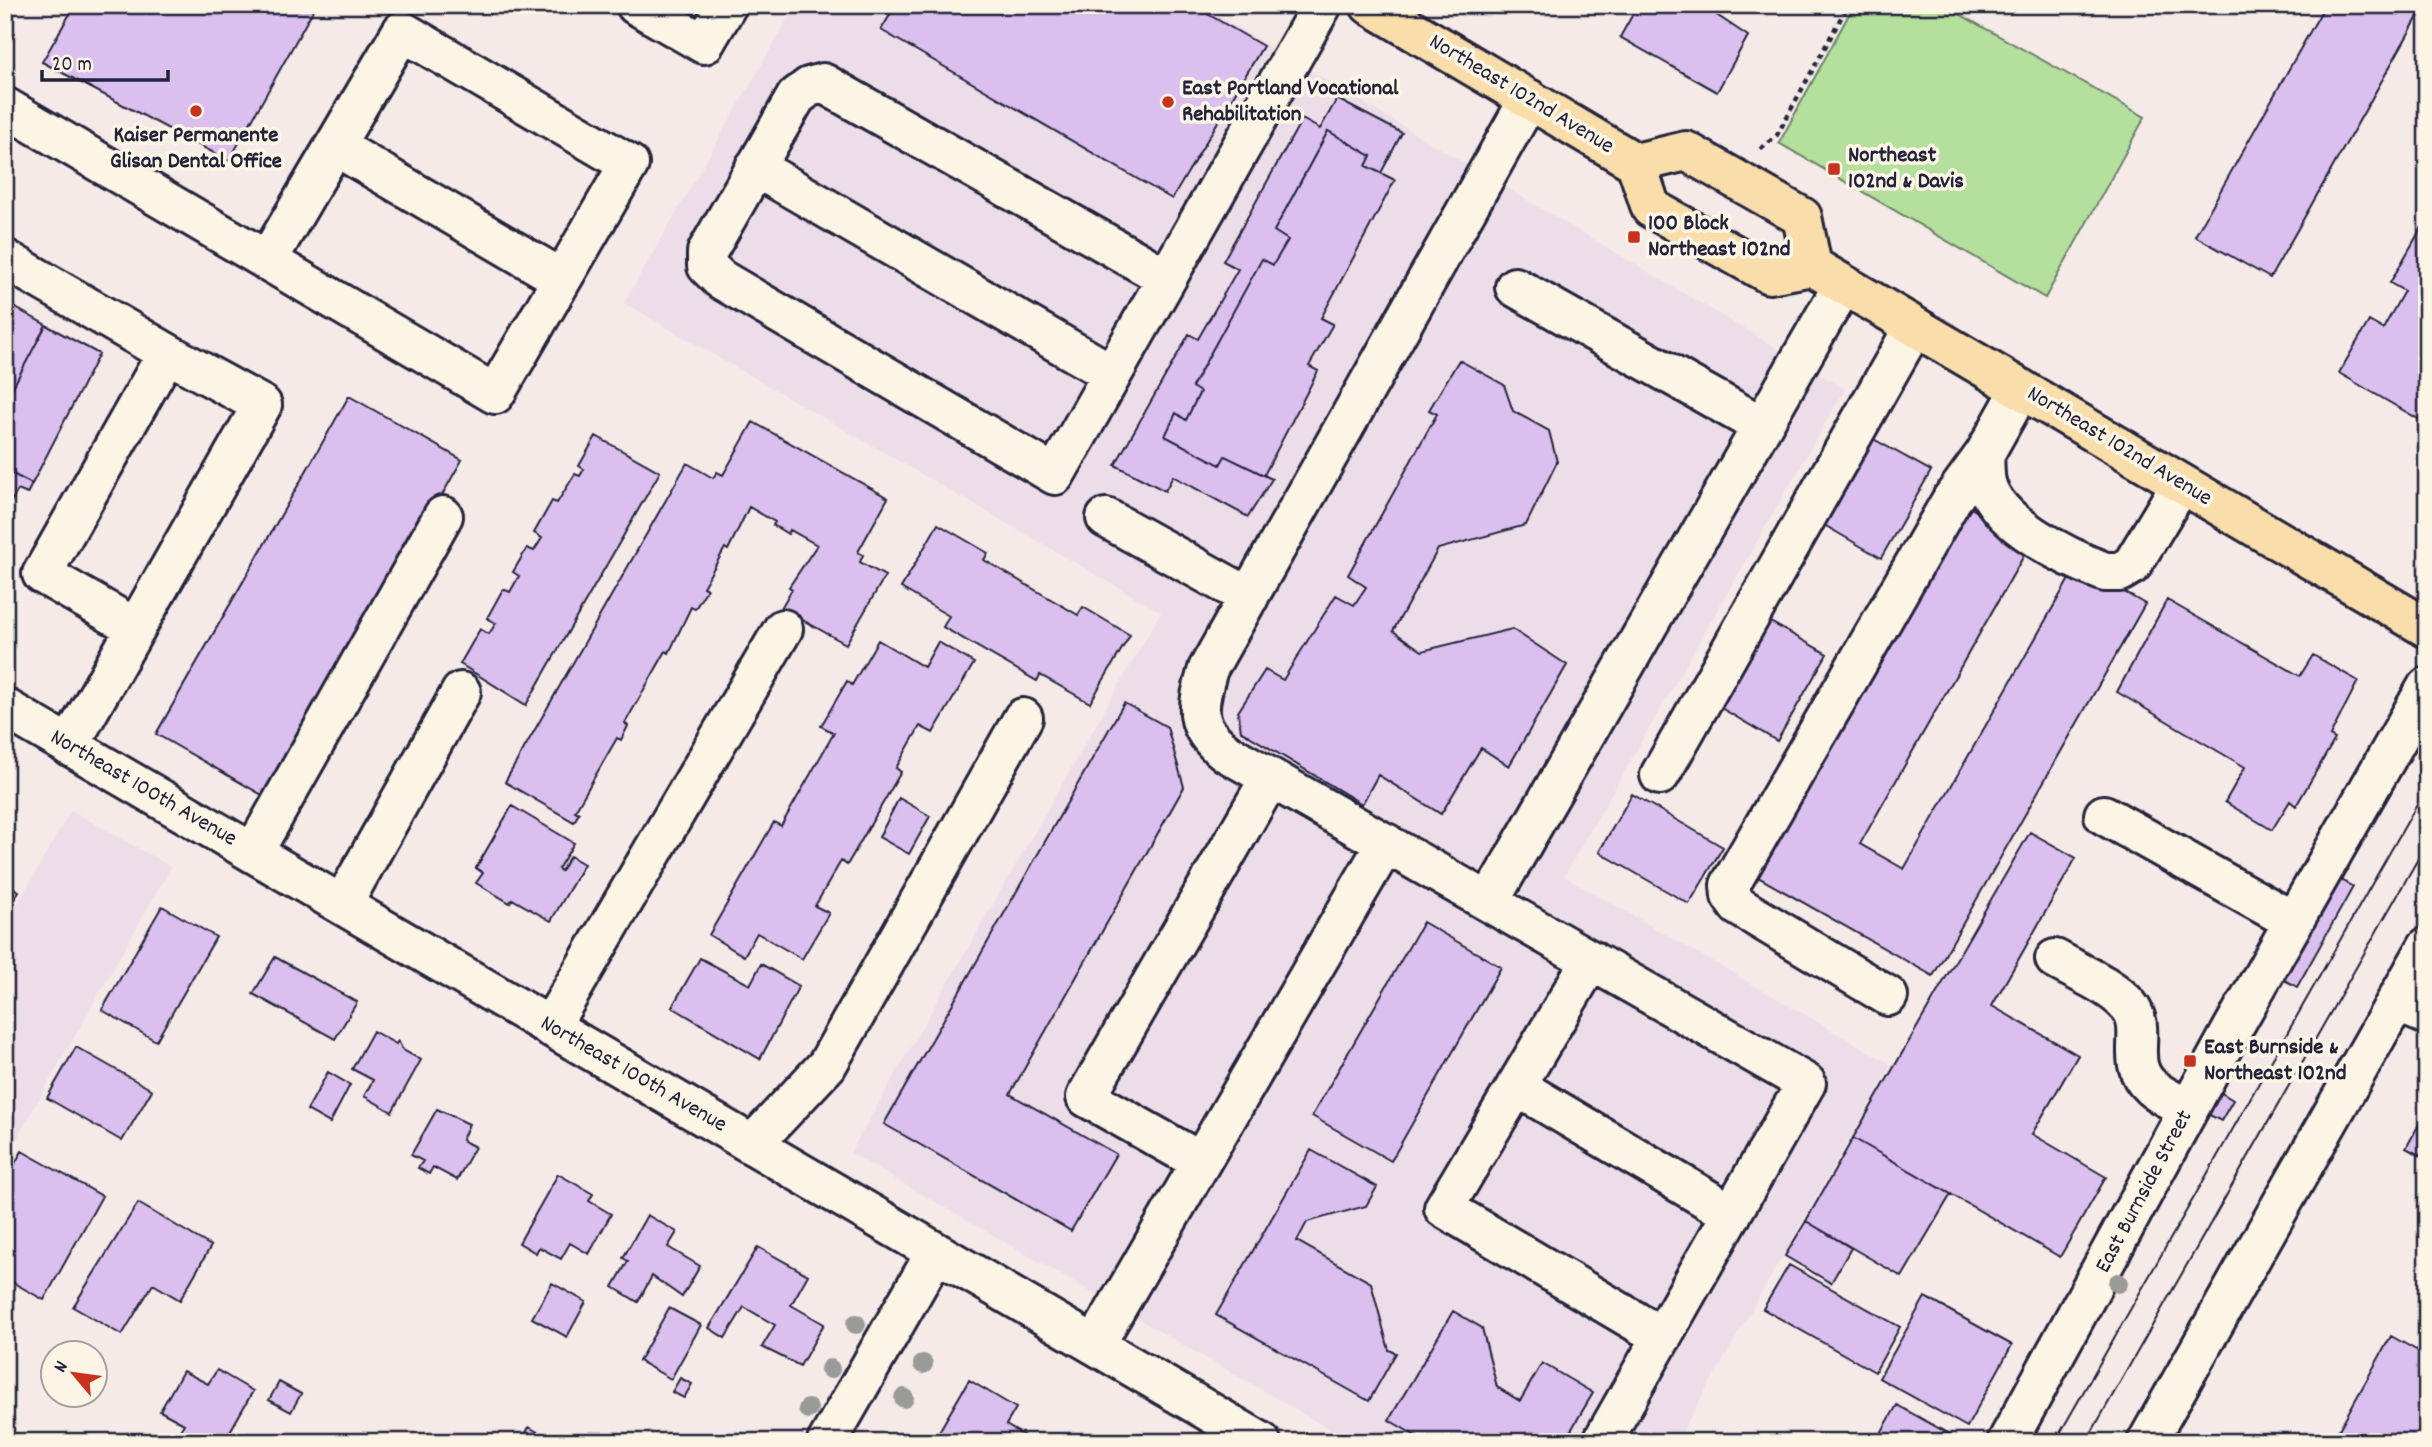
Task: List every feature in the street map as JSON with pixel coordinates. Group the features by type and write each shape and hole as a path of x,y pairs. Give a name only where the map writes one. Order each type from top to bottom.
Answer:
{"main road":[{"name":"Northeast 102nd Avenue","path":"1370,5 1636,163 1651,208 1769,274 1827,275 2427,628"},
{"name":"Northeast 102nd Avenue","path":"1636,163 1686,151 1802,217 1827,275"}],"street":[{"path":"636,5 704,44 727,5"},
{"path":"1167,278 823,83 809,87 796,97 707,251 707,266 720,279 1055,475 1112,374 1167,278 1322,5"},
{"path":"5,107 267,261 495,394 629,164 402,31 267,261"},
{"path":"1529,99 1208,669 1198,705 1202,725 1214,743 1270,778 1807,1083 1602,1442"},
{"path":"335,146 562,279"},
{"path":"755,167 1112,374"},
{"path":"5,259 262,405 69,746"},
{"path":"1489,902 1762,426 1827,275"},
{"path":"1515,287 1762,426"},
{"path":"1660,775 1914,327"},
{"path":"136,628 42,574 167,353"},
{"path":"1888,996 1738,906 1731,896 1730,885 1952,499 1984,455 2021,389"},
{"path":"1984,455 1986,484 1998,506 2015,524 2105,572 2120,572 2132,565 2181,484"},
{"path":"253,853 443,516"},
{"path":"1106,518 1249,597"},
{"path":"550,1027 783,629"},
{"name":"East Burnside Street","path":"2007,1442 2293,921 2427,687"},
{"path":"342,905 461,692"},
{"name":"Northeast 100th Avenue","path":"5,708 1261,1442"},
{"path":"752,1145 827,1065 1023,718"},
{"path":"1201,1162 1086,1097 1270,778"},
{"path":"2104,815 2293,921"},
{"path":"1096,1345 1386,844"},
{"path":"2147,1442 2411,1008 2427,947"},
{"path":"2055,959 2115,994 2130,1007 2138,1024 2135,1047 2138,1069 2151,1087 2189,1110"},
{"path":"1591,960 1444,1208 1662,1337"},
{"path":"1516,1086 1732,1214"},
{"path":"827,1442 936,1252"}],"path":[{"path":"1739,181 1750,159 1777,135 1848,5"}],"shaded area":[{"path":"796,5 1199,5 1845,389 1564,876 1892,1065 1676,1442 1352,1442 850,1153 1161,612 624,303"},
{"path":"71,810 171,867 5,1159 5,926"}],"green space":[{"path":"1854,5 1943,5 2145,117 2045,298 1779,143"}],"building":[{"name":"Kaiser Permanente Glisan Dental Office","path":"75,5 316,5 229,161 42,62"},
{"path":"896,5 1192,5 1263,46 1172,199 881,30"},
{"path":"1638,5 1691,5 1704,12 1706,8 1748,36 1717,92 1620,37"},
{"path":"2325,5 2402,5 2419,15 2270,278 2195,236"},
{"path":"1337,99 1402,133 1381,173 1366,166 1371,156 1328,131 1274,231 1288,240 1273,265 1262,259 1192,387 1200,392 1186,420 1176,413 1165,436 1220,465 1225,456 1272,479 1248,517 1173,476 1165,491 1115,465 1189,334 1198,339 1238,269 1223,261 1302,119 1320,129"},
{"path":"1328,131 1371,156 1366,166 1395,180 1321,318 1333,324 1309,366 1318,371 1264,475 1225,456 1220,465 1165,436 1176,413 1186,420 1200,392 1192,387 1262,259 1273,265 1288,240 1274,231"},
{"path":"2427,218 2427,424 2339,373 2369,321 2383,329 2404,291 2390,283"},
{"path":"5,302 46,325 5,402"},
{"path":"46,325 99,354 32,484 5,470 5,402"},
{"path":"1459,360 1504,385 1513,411 1549,431 1557,462 1526,525 1438,549 1393,631 1422,651 1512,629 1567,665 1509,766 1481,748 1441,814 1378,775 1362,804 1241,731 1238,712 1265,670 1283,680 1336,595 1354,605 1366,587 1348,575 1437,414 1429,410"},
{"path":"349,396 462,460 269,799 156,734"},
{"path":"753,422 888,498 858,552 863,555 860,562 885,576 846,644 781,608 792,589 789,587 817,545 790,530 788,534 773,525 775,522 749,507 728,550 725,548 703,587 707,589 695,609 691,607 669,653 666,651 625,723 628,726 621,740 617,738 575,811 579,813 574,822 505,782 687,463 713,478 717,472 723,475"},
{"path":"596,436 660,472 526,705 460,664 480,629 489,634 496,623 487,618 503,589 510,592 519,576 513,572 527,548 534,551 542,538 534,533 552,501 557,503 575,474 580,476 584,469 579,466"},
{"path":"1868,436 1931,471 1881,558 1819,522"},
{"path":"5,470 32,484 27,494 18,490 5,512"},
{"path":"1962,503 2031,543 1860,844 1904,869 2077,565 2145,604 1933,976 1751,873"},
{"path":"938,524 988,553 984,560 1078,615 1083,607 1130,635 1090,703 1040,675 1037,681 943,627 949,616 901,588"},
{"path":"2167,600 2300,676 2313,655 2358,681 2330,736 2335,739 2296,806 2290,801 2272,830 2225,802 2245,767 2117,692"},
{"path":"1765,619 1827,654 1777,741 1716,705"},
{"path":"878,640 924,667 938,642 974,663 933,733 920,726 896,768 901,772 847,865 841,861 815,906 829,913 802,959 757,933 744,956 709,935 774,822 781,826 834,733 821,726 847,681 852,685"},
{"path":"1124,703 1167,727 1184,787 1010,1094 1116,1154 1071,1231 884,1124"},
{"path":"1632,794 1723,847 1689,904 1599,852"},
{"path":"899,798 930,816 909,854 879,837"},
{"path":"512,806 574,843 558,869 561,871 570,856 584,864 551,921 512,899 510,903 476,883 483,873 476,868"},
{"path":"2030,832 2076,858 1992,1006 2078,1055 2032,1134 2106,1177 2060,1257 1853,1138"},
{"path":"2335,877 2353,887 2297,987 2279,977"},
{"path":"5,883 19,891 5,914"},
{"path":"162,906 216,937 156,1041 102,1010"},
{"path":"1423,922 1501,967 1391,1161 1312,1116"},
{"path":"275,957 357,1002 335,1039 253,994"},
{"path":"700,958 750,985 761,964 799,986 760,1059 672,1007"},
{"path":"373,1031 396,1044 398,1041 403,1050 421,1060 392,1112 364,1096 373,1080 352,1069"},
{"path":"76,1047 152,1090 122,1141 47,1098"},
{"path":"328,1072 350,1085 330,1123 307,1110"},
{"path":"2215,1089 2233,1100 2221,1121 2202,1111"},
{"path":"437,1109 469,1124 462,1140 475,1147 457,1180 433,1167 429,1174 418,1168 423,1161 411,1155"},
{"path":"2427,1110 2427,1159 2406,1148"},
{"path":"1853,1138 1951,1194 1902,1277 1806,1221"},
{"path":"1311,1150 1377,1187 1366,1206 1307,1222 1297,1241 1371,1283 1389,1350 1396,1353 1369,1401 1216,1315"},
{"path":"22,1151 102,1196 44,1300 5,1278 5,1181"},
{"path":"558,1174 593,1194 589,1201 611,1214 589,1254 570,1243 561,1259 539,1247 536,1253 519,1243"},
{"path":"138,1203 211,1246 180,1300 153,1284 122,1335 73,1307"},
{"path":"647,1215 677,1232 668,1247 700,1266 682,1297 652,1276 638,1302 613,1287 628,1261 623,1258"},
{"path":"1806,1221 1851,1248 1831,1283 1785,1256"},
{"path":"758,1247 808,1275 791,1305 824,1324 800,1366 762,1347 775,1325 744,1307 725,1338 709,1328"},
{"path":"1789,1265 1900,1327 1875,1372 1763,1309"},
{"path":"552,1283 586,1302 567,1337 532,1318"},
{"path":"1925,1297 2012,1345 1967,1427 1879,1378"},
{"path":"669,1308 701,1325 671,1379 639,1361"},
{"path":"1453,1311 1482,1328 1497,1387 1520,1401 1542,1363 1593,1393 1564,1442 1426,1442 1389,1420"},
{"path":"2391,1336 2427,1356 2427,1442 2332,1442"},
{"path":"217,1370 253,1391 224,1442 173,1442 184,1424 160,1411 183,1371 208,1384"},
{"path":"680,1378 692,1384 684,1398 672,1392"},
{"path":"969,1380 1016,1408 1006,1425 1026,1437 1023,1442 933,1442"},
{"path":"279,1382 301,1394 291,1412 269,1400"},
{"path":"1897,1405 1956,1438 1954,1442 1877,1440"},
{"path":"529,1427 555,1442 521,1442"}],"tram line":[{"path":"2055,1442 2427,787"},
{"path":"2086,1442 2427,843"}],"place":[{"name":"East Portland Vocational Rehabilitation","path":"1168,102"},
{"name":"Kaiser Permanente Glisan Dental Office","path":"196,111"},
{"name":"Northeast 102nd & Davis","path":"1834,169"},
{"name":"100 Block Northeast 102nd","path":"1634,237"},
{"name":"East Burnside & Northeast 102nd","path":"2190,1061"}]}
